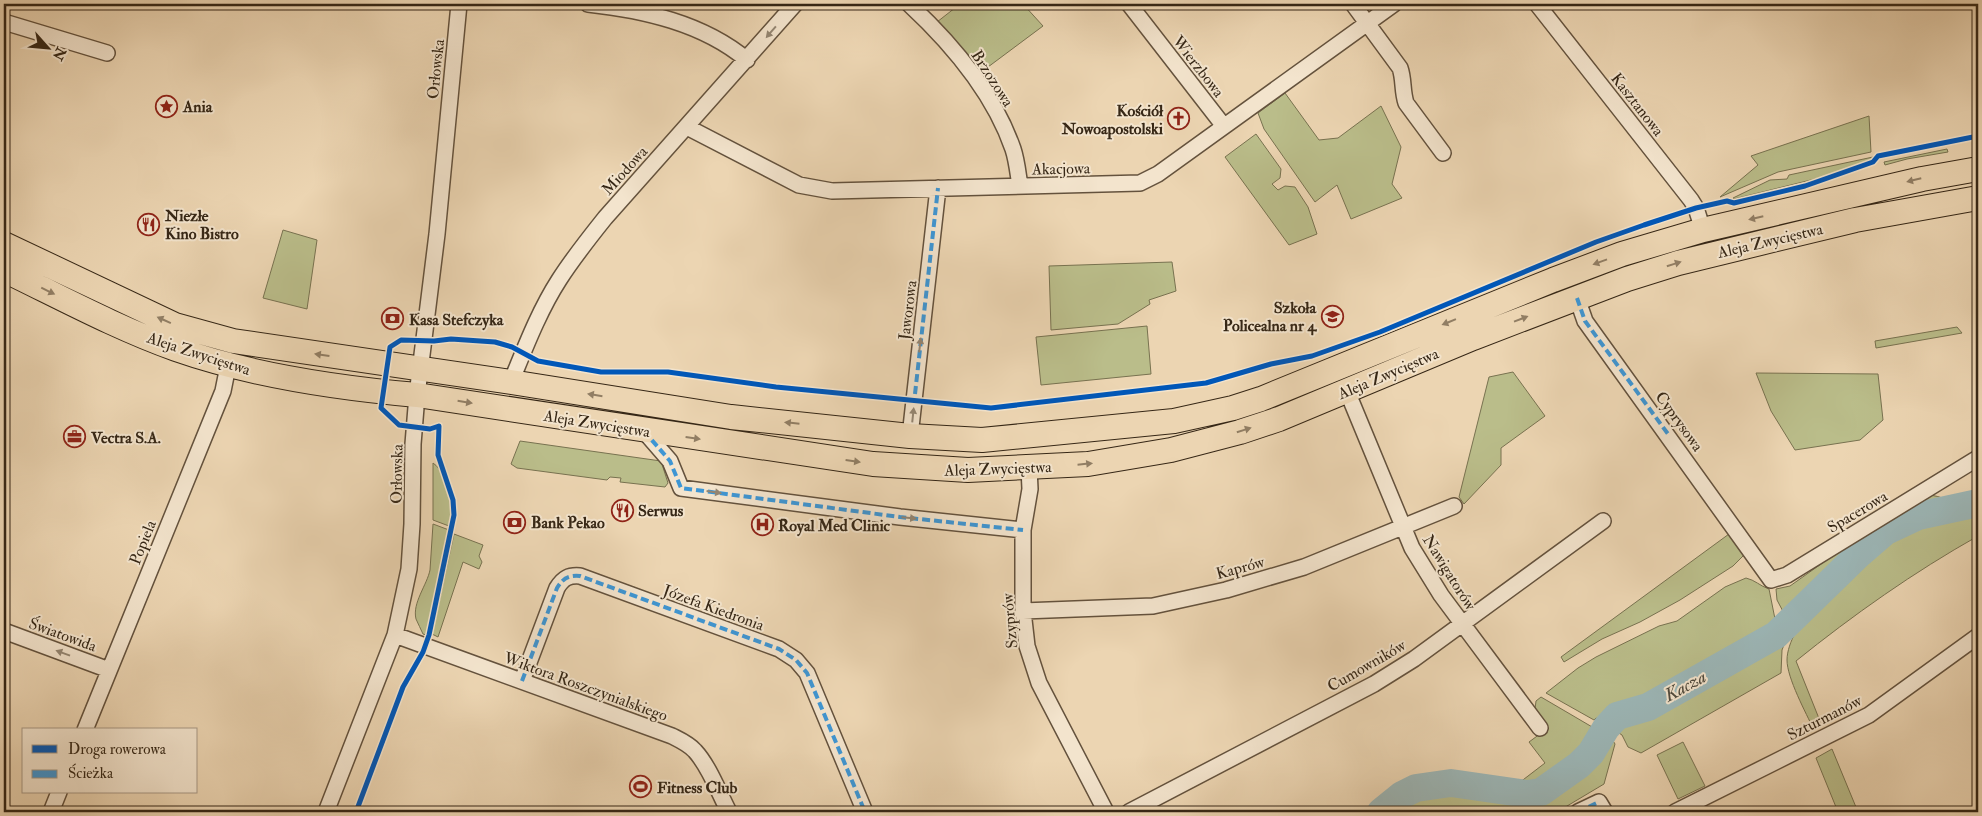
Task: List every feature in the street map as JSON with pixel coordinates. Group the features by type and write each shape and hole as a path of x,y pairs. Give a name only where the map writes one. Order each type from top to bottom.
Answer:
{"main road":[{"name":"Aleja Zwycięstwa","path":"4,244 175,325 233,342 421,368 731,417 910,436 973,440 1025,437 1174,421 1225,410 1261,399 1553,280 1622,254 1703,230 1922,179 1978,169"},
{"name":"Aleja Zwycięstwa","path":"4,270 176,349 228,366 261,373 882,465 968,470 1029,468 1088,464 1171,450 1248,429 1347,392 1473,338 1627,279 1731,249 1854,220 1978,198"}],"street":[{"name":"Orłowska","path":"326,812 395,635 409,569 417,395 459,4"},
{"path":"588,4 611,6 679,22 722,42 747,60"},
{"name":"Miodowa","path":"511,382 558,281 605,218 795,4"},
{"name":"Brzozowa","path":"909,4 935,29 964,63 994,109 1014,150 1020,186"},
{"name":"Wierzbowa","path":"1129,4 1223,125"},
{"path":"1353,4 1400,68 1403,95 1406,103 1443,153"},
{"name":"Akacjowa","path":"687,127 799,185 813,189 832,191 1140,183 1158,174 1223,125 1394,4"},
{"name":"Kasztanowa","path":"1537,4 1691,200 1696,208 1703,230"},
{"path":"4,22 107,53"},
{"name":"Jaworowa","path":"910,436 938,188"},
{"name":"Cyprysowa","path":"1577,298 1585,321 1759,562"},
{"name":"Popiela","path":"86,728 223,391 228,366"},
{"name":"Nawigatorów","path":"1347,392 1422,567 1540,728"},
{"path":"644,431 670,461 681,488 900,518 1024,530"},
{"name":"Spacerowa","path":"1759,562 1771,580 1787,575 1978,458"},
{"name":"Szyprów","path":"1029,468 1030,489 1024,530 1023,611 1026,646 1039,683 1106,812"},
{"name":"Kaprów","path":"1023,611 1153,606 1226,590 1304,567 1454,506"},
{"name":"Cumowników","path":"1129,812 1374,684 1414,659 1603,521"},
{"name":"Józefa Kiedronia","path":"522,681 557,588 562,581 573,575 779,649 790,655 807,673 865,812"},
{"name":"Światowida","path":"4,631 109,670"},
{"name":"Wiktora Roszczynialskiego","path":"395,635 684,742 695,750 703,762 729,812"},
{"name":"Szturmanów","path":"1675,812 1869,715 1978,636"},
{"path":"51,812 58,794"},
{"path":"1578,812 1602,807"}],"green space":[{"path":"960,4 1023,4 1043,26 980,73 937,22"},
{"path":"1285,93 1319,140 1338,138 1381,106 1401,147 1392,184 1402,198 1351,219 1337,185 1315,202 1264,129 1258,113"},
{"path":"1869,116 1871,152 1778,172 1720,197 1758,165 1751,156"},
{"path":"1256,134 1281,169 1280,178 1272,184 1278,190 1285,186 1295,187 1308,207 1317,234 1289,245 1225,157"},
{"path":"1947,149 1948,152 1885,165 1884,162"},
{"path":"1873,157 1874,159 1819,178 1733,198 1770,180 1787,179 1789,175"},
{"path":"283,230 317,240 307,309 263,298"},
{"path":"1172,262 1176,291 1149,300 1150,304 1118,324 1051,330 1049,266"},
{"path":"1147,326 1151,374 1041,385 1036,337"},
{"path":"1957,327 1962,333 1876,348 1875,341"},
{"path":"1513,372 1545,416 1501,448 1501,465 1464,504 1459,497 1489,377"},
{"path":"1756,373 1878,374 1883,420 1860,440 1795,450 1771,411"},
{"path":"520,441 661,461 668,483 665,487 620,482 621,478 610,477 607,480 517,468 511,464"},
{"path":"433,463 439,468 447,483 451,501 449,526 433,520"},
{"path":"1930,495 1958,502 1917,512 1887,527 1858,551 1787,619 1777,600 1776,589 1790,586 1845,547"},
{"path":"1978,512 1978,536 1884,595 1796,661 1822,726 1814,730 1790,676 1787,660 1795,633 1790,626 1859,558 1890,535 1915,523 1961,517"},
{"path":"433,524 449,530 429,636 423,634 415,613 430,570"},
{"path":"454,534 483,545 479,556 482,562 479,569 463,562 438,637 432,634"},
{"path":"1729,534 1744,555 1733,566 1680,600 1640,622 1602,639 1564,662 1561,657"},
{"path":"1746,578 1769,589 1775,619 1780,624 1743,649 1647,702 1614,713 1606,723 1596,718 1594,720 1546,693 1578,668 1596,657 1659,626 1677,621 1725,587"},
{"path":"1785,635 1787,637 1782,650 1781,673 1641,753 1628,747 1622,735 1611,728 1620,719 1644,713 1687,691 1725,667 1764,645 1777,641"},
{"path":"1541,697 1599,731 1588,750 1565,771 1541,787 1520,790 1515,786 1545,763 1529,742 1548,728 1535,709 1536,701"},
{"path":"1604,735 1612,739 1615,744 1604,784 1557,812 1397,812 1422,797 1439,792 1528,800 1554,788 1580,769 1594,754"},
{"path":"1683,742 1705,786 1678,799 1657,755"},
{"path":"1832,749 1858,812 1838,812 1816,758"}],"waterway":[{"name":"Kacza","path":"1381,812 1402,795 1416,788 1451,783 1527,794 1541,792 1579,765 1591,753 1606,728 1617,716 1648,707 1776,635 1857,556 1886,531 1918,516 1978,503"}],"marked path":[{"path":"915,394 938,188"},
{"path":"1577,298 1585,321 1668,434"},
{"path":"644,431 670,461 681,488 900,517 1023,530"},
{"path":"522,681 557,588 564,580 573,576 580,576 779,649 796,660 807,673 865,812"},
{"path":"1578,812 1599,802"}],"cycle path":[{"path":"356,812 403,687 423,652 429,635 454,515 453,500 438,455 439,426 430,429 399,425 381,408 390,347 401,340 434,341 451,339 495,342 512,347 538,361 601,372 668,372 776,387 991,408 1206,383 1271,364 1312,356 1380,332 1596,242 1696,208 1727,201 1734,203 1805,186 1873,162 1878,156 1978,136"}],"place":[{"name":"Ania","path":"167,106"},
{"name":"Kościół Nowoapostolski","path":"1179,119"},
{"name":"Niezłe Kino Bistro","path":"149,224"},
{"name":"Szkoła Policealna nr 4","path":"1332,316"},
{"name":"Kasa Stefczyka","path":"393,319"},
{"name":"Vectra S.A.","path":"75,437"},
{"name":"Serwus","path":"622,510"},
{"name":"Bank Pekao","path":"515,522"},
{"name":"Royal Med Clinic","path":"762,525"},
{"name":"Fitness Club","path":"641,787"}]}
